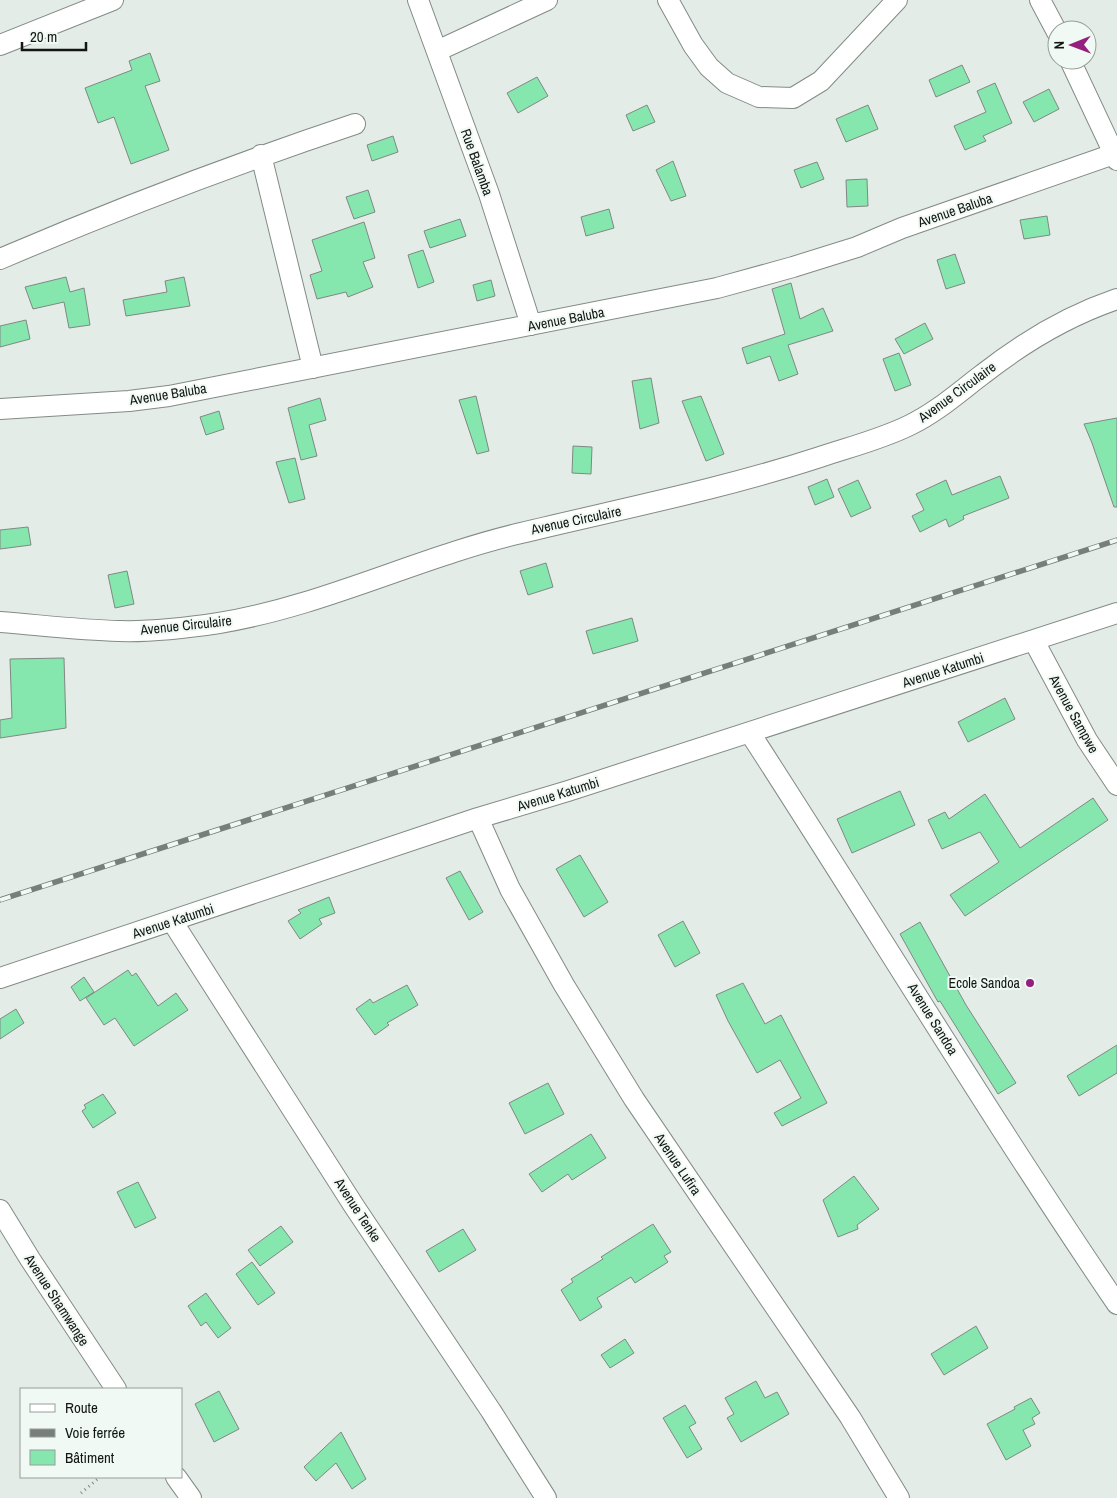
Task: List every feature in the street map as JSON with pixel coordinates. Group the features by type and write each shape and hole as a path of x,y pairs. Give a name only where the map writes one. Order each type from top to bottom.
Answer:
{"street":[{"path":"0,46 113,0"},
{"name":"Rue Balamba","path":"418,0 490,194 531,326"},
{"path":"437,51 547,0"},
{"path":"668,0 692,45 709,67 727,83 759,97 793,98 822,81 897,0"},
{"path":"1040,0 1051,20"},
{"path":"1075,70 1116,157"},
{"path":"0,259 132,204 262,155 355,124"},
{"path":"262,155 313,368"},
{"name":"Avenue Baluba","path":"0,409 129,402 169,396 717,288 857,247 902,228 1116,157"},
{"name":"Avenue Circulaire","path":"0,622 119,631 167,629 220,623 279,610 493,539 619,511 782,469 911,425 950,400 983,373 1047,329 1091,308 1117,299"},
{"name":"Avenue Katumbi","path":"0,978 478,818 750,733 1117,613"},
{"name":"Avenue Sampwe","path":"1034,641 1086,740 1117,785"},
{"name":"Avenue Sandoa","path":"750,733 1044,1197 1117,1304"},
{"name":"Avenue Lufira","path":"478,818 510,889 564,984 634,1099 850,1416 899,1498"},
{"name":"Avenue Tenke","path":"172,921 354,1206 491,1411 546,1498"},
{"name":"Avenue Shamwange","path":"0,1210 115,1388"},
{"path":"177,1478 191,1498"}],"path":[{"path":"81,1493 99,1478"}],"building":[{"path":"150,53 160,81 145,86 169,150 131,164 114,117 98,123 85,88 132,70 129,61"},
{"path":"962,65 970,82 936,97 929,80"},
{"path":"537,77 548,96 518,113 507,93"},
{"path":"995,83 1012,123 983,136 986,141 965,150 954,126 986,112 977,91"},
{"path":"1049,89 1059,109 1034,122 1023,102"},
{"path":"647,105 655,122 633,131 626,115"},
{"path":"868,105 878,129 846,142 836,119"},
{"path":"393,136 398,152 372,161 367,145"},
{"path":"673,161 686,196 671,201 656,170"},
{"path":"817,162 824,179 801,188 794,170"},
{"path":"867,179 868,206 847,207 846,180"},
{"path":"368,190 375,212 354,219 346,197"},
{"path":"609,209 614,228 586,236 581,217"},
{"path":"1047,216 1050,235 1024,239 1020,220"},
{"path":"460,219 466,236 430,248 424,231"},
{"path":"364,222 375,258 363,262 373,287 348,297 346,292 317,299 310,275 322,271 312,240"},
{"path":"423,250 434,282 418,288 408,255"},
{"path":"955,254 965,283 946,289 937,260"},
{"path":"66,277 70,292 84,288 90,325 69,328 64,302 33,309 25,287"},
{"path":"184,277 190,306 126,316 123,300 167,292 165,281"},
{"path":"491,280 495,296 477,301 473,285"},
{"path":"791,283 800,319 823,308 833,331 788,345 798,374 779,381 770,356 747,364 742,348 785,334 772,289"},
{"path":"26,320 30,339 0,347 0,326"},
{"path":"925,323 933,339 904,354 895,339"},
{"path":"899,353 911,385 895,391 883,359"},
{"path":"651,378 659,423 640,429 632,381"},
{"path":"476,396 489,451 477,454 459,400"},
{"path":"701,396 724,454 706,461 682,401"},
{"path":"320,398 326,420 309,425 317,456 301,460 288,408"},
{"path":"219,411 224,429 206,435 200,417"},
{"path":"1117,418 1117,507 1114,507 1084,424"},
{"path":"573,446 592,447 591,474 572,473"},
{"path":"295,458 305,499 289,503 276,462"},
{"path":"1000,476 1009,498 963,516 964,519 949,527 946,519 920,532 912,516 924,510 916,494 946,480 952,495"},
{"path":"827,479 834,497 815,505 808,487"},
{"path":"858,480 871,508 851,517 838,489"},
{"path":"28,527 31,545 0,549 0,530"},
{"path":"546,563 553,587 528,595 520,571"},
{"path":"127,571 134,604 115,608 108,575"},
{"path":"632,618 638,641 593,654 586,631"},
{"path":"64,658 66,728 0,738 0,720 12,718 10,659"},
{"path":"1005,698 1015,719 968,742 958,722"},
{"path":"900,791 915,825 852,853 837,819"},
{"path":"985,794 1020,848 1093,798 1108,820 965,916 950,895 999,862 980,832 942,849 928,820 945,812 949,819"},
{"path":"580,855 608,902 584,917 556,869"},
{"path":"460,871 483,912 469,920 446,878"},
{"path":"329,897 335,913 319,919 322,924 300,939 288,921 301,913 298,910"},
{"path":"683,921 700,953 675,967 658,935"},
{"path":"920,922 966,1005 1016,1083 998,1094 940,1001 938,1002 900,934"},
{"path":"128,970 132,976 136,973 158,1006 176,993 188,1010 134,1046 115,1018 104,1025 86,998"},
{"path":"84,977 94,992 80,1001 71,987"},
{"path":"743,983 765,1024 781,1015 827,1103 782,1126 774,1113 801,1098 780,1060 757,1073 716,995"},
{"path":"407,985 418,1005 387,1023 389,1025 375,1035 356,1009 370,999 373,1003"},
{"path":"16,1009 24,1023 0,1039 0,1019"},
{"path":"1117,1045 1117,1073 1079,1096 1067,1076"},
{"path":"548,1083 564,1114 525,1134 509,1103"},
{"path":"103,1094 116,1113 93,1128 82,1111 86,1108 84,1105"},
{"path":"591,1134 606,1158 572,1180 568,1174 542,1192 529,1174"},
{"path":"854,1176 879,1209 857,1225 858,1229 838,1237 823,1200"},
{"path":"138,1182 156,1218 135,1228 117,1192"},
{"path":"653,1224 671,1252 664,1256 668,1262 635,1283 631,1277 597,1298 602,1307 580,1321 561,1290 573,1282 571,1279 603,1259 601,1257"},
{"path":"281,1226 293,1242 260,1266 248,1250"},
{"path":"463,1229 476,1250 439,1272 426,1251"},
{"path":"252,1262 275,1293 258,1305 236,1274"},
{"path":"206,1293 231,1328 218,1338 206,1322 201,1326 188,1306"},
{"path":"976,1326 988,1348 944,1375 931,1354"},
{"path":"625,1339 634,1353 610,1368 601,1355"},
{"path":"756,1381 765,1398 777,1392 789,1414 741,1442 727,1418 734,1414 725,1398"},
{"path":"219,1391 239,1429 214,1442 195,1404"},
{"path":"1031,1398 1040,1413 1032,1418 1035,1424 1023,1430 1031,1446 1006,1460 987,1424"},
{"path":"685,1405 696,1423 689,1427 702,1449 687,1458 663,1418"},
{"path":"341,1432 366,1479 352,1489 336,1463 316,1481 304,1467"}],"railway":[{"path":"0,900 1117,540"}],"place":[{"name":"Ecole Sandoa","path":"1030,983"}]}
